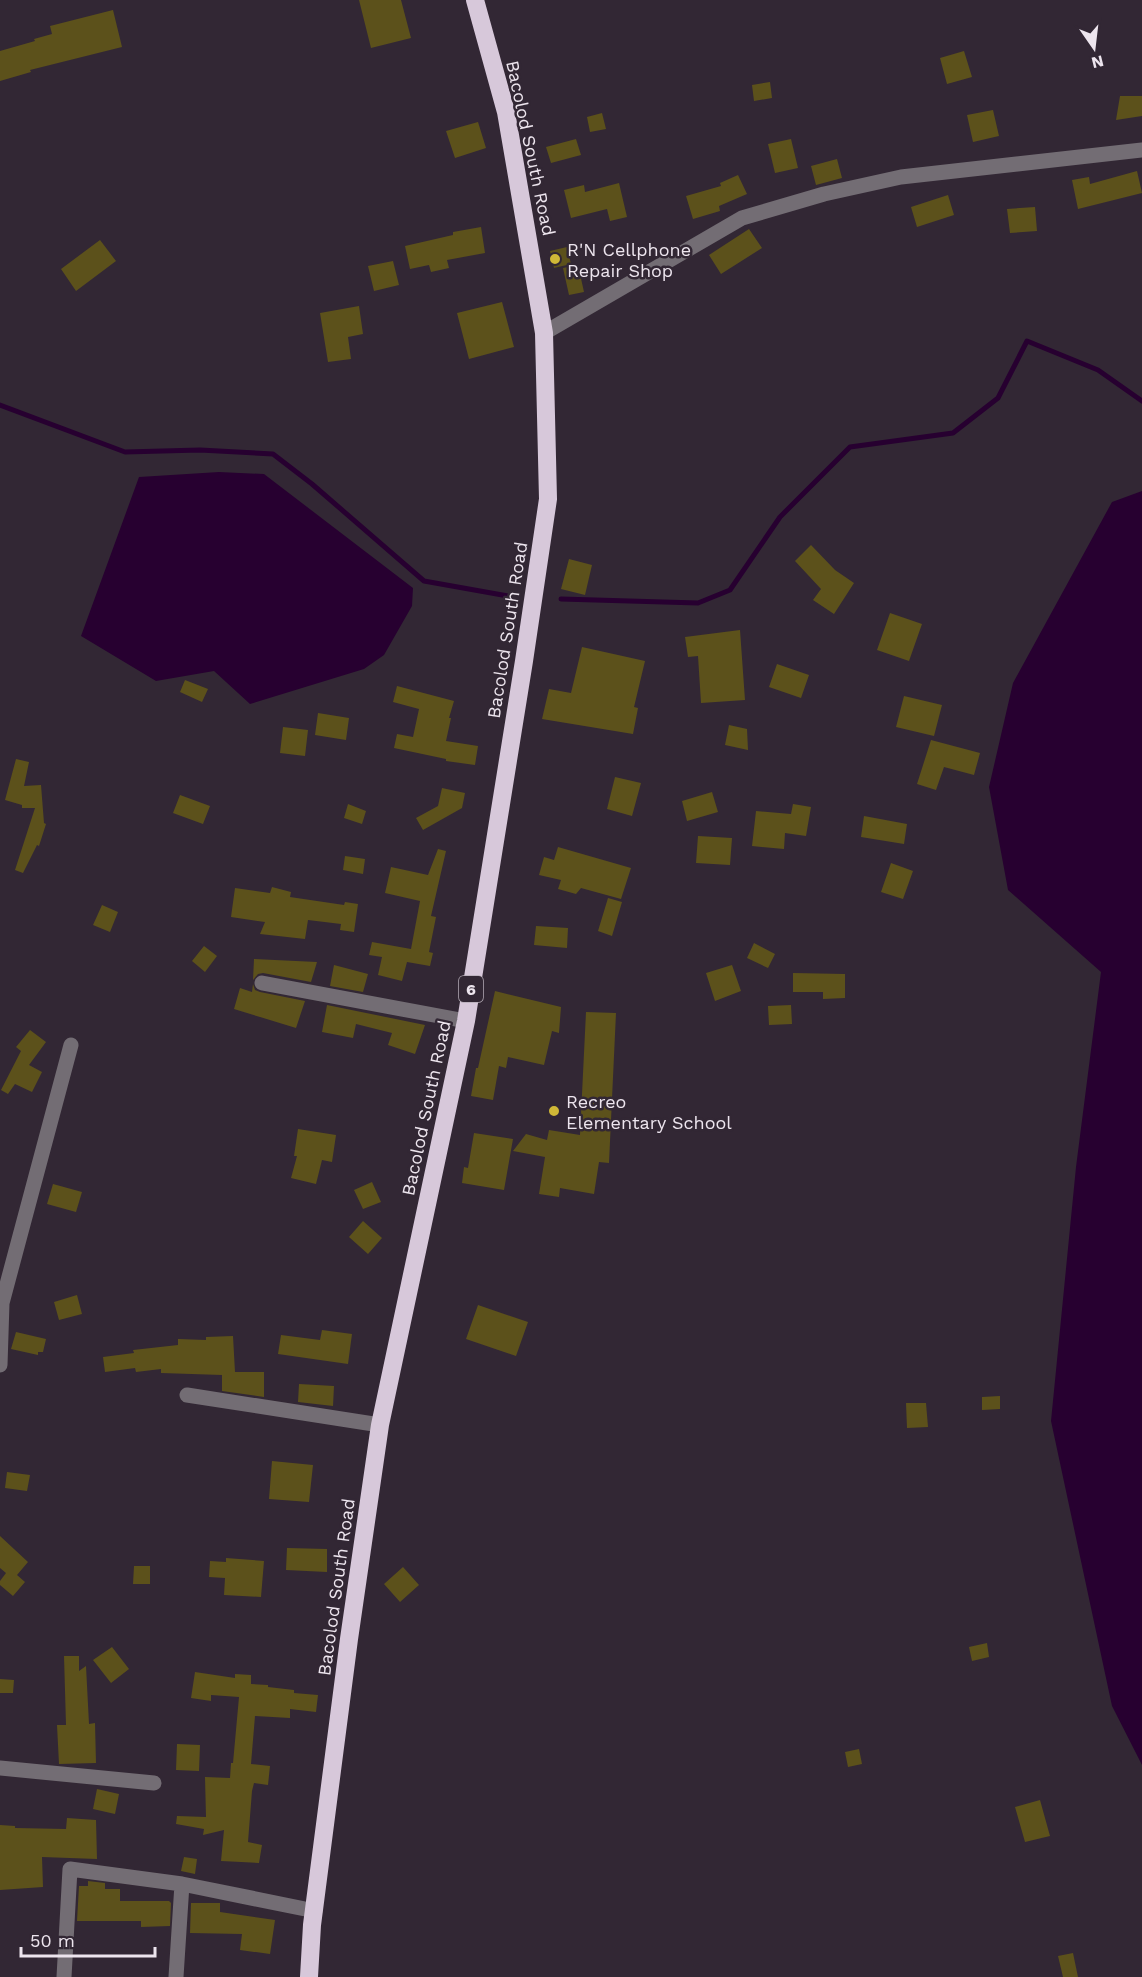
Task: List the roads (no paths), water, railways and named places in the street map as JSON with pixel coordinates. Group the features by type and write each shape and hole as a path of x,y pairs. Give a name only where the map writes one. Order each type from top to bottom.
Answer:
{"highway":[{"name":"Bacolod South Road","path":"309,1977 349,1639 380,1425 466,1021 548,499 544,333 506,112 475,0"}],"street":[{"path":"544,333 742,218 824,194 901,177 1142,150"},
{"path":"262,983 466,1021"},
{"path":"0,1365 2,1303 71,1045"},
{"path":"187,1395 380,1425"},
{"path":"0,1768 154,1783"},
{"path":"64,1977 70,1869 182,1884 315,1911"},
{"path":"176,1977 182,1884"}],"waterway":[{"path":"561,599 698,603 730,590 780,517 850,447 953,433 998,398 1027,341 1098,370 1142,401"},
{"path":"0,405 125,452 200,450 273,454 312,484 424,581 508,596"}],"place":[{"name":"R'N Cellphone Repair Shop","path":"555,259"},
{"name":"Recreo Elementary School","path":"554,1111"}]}
